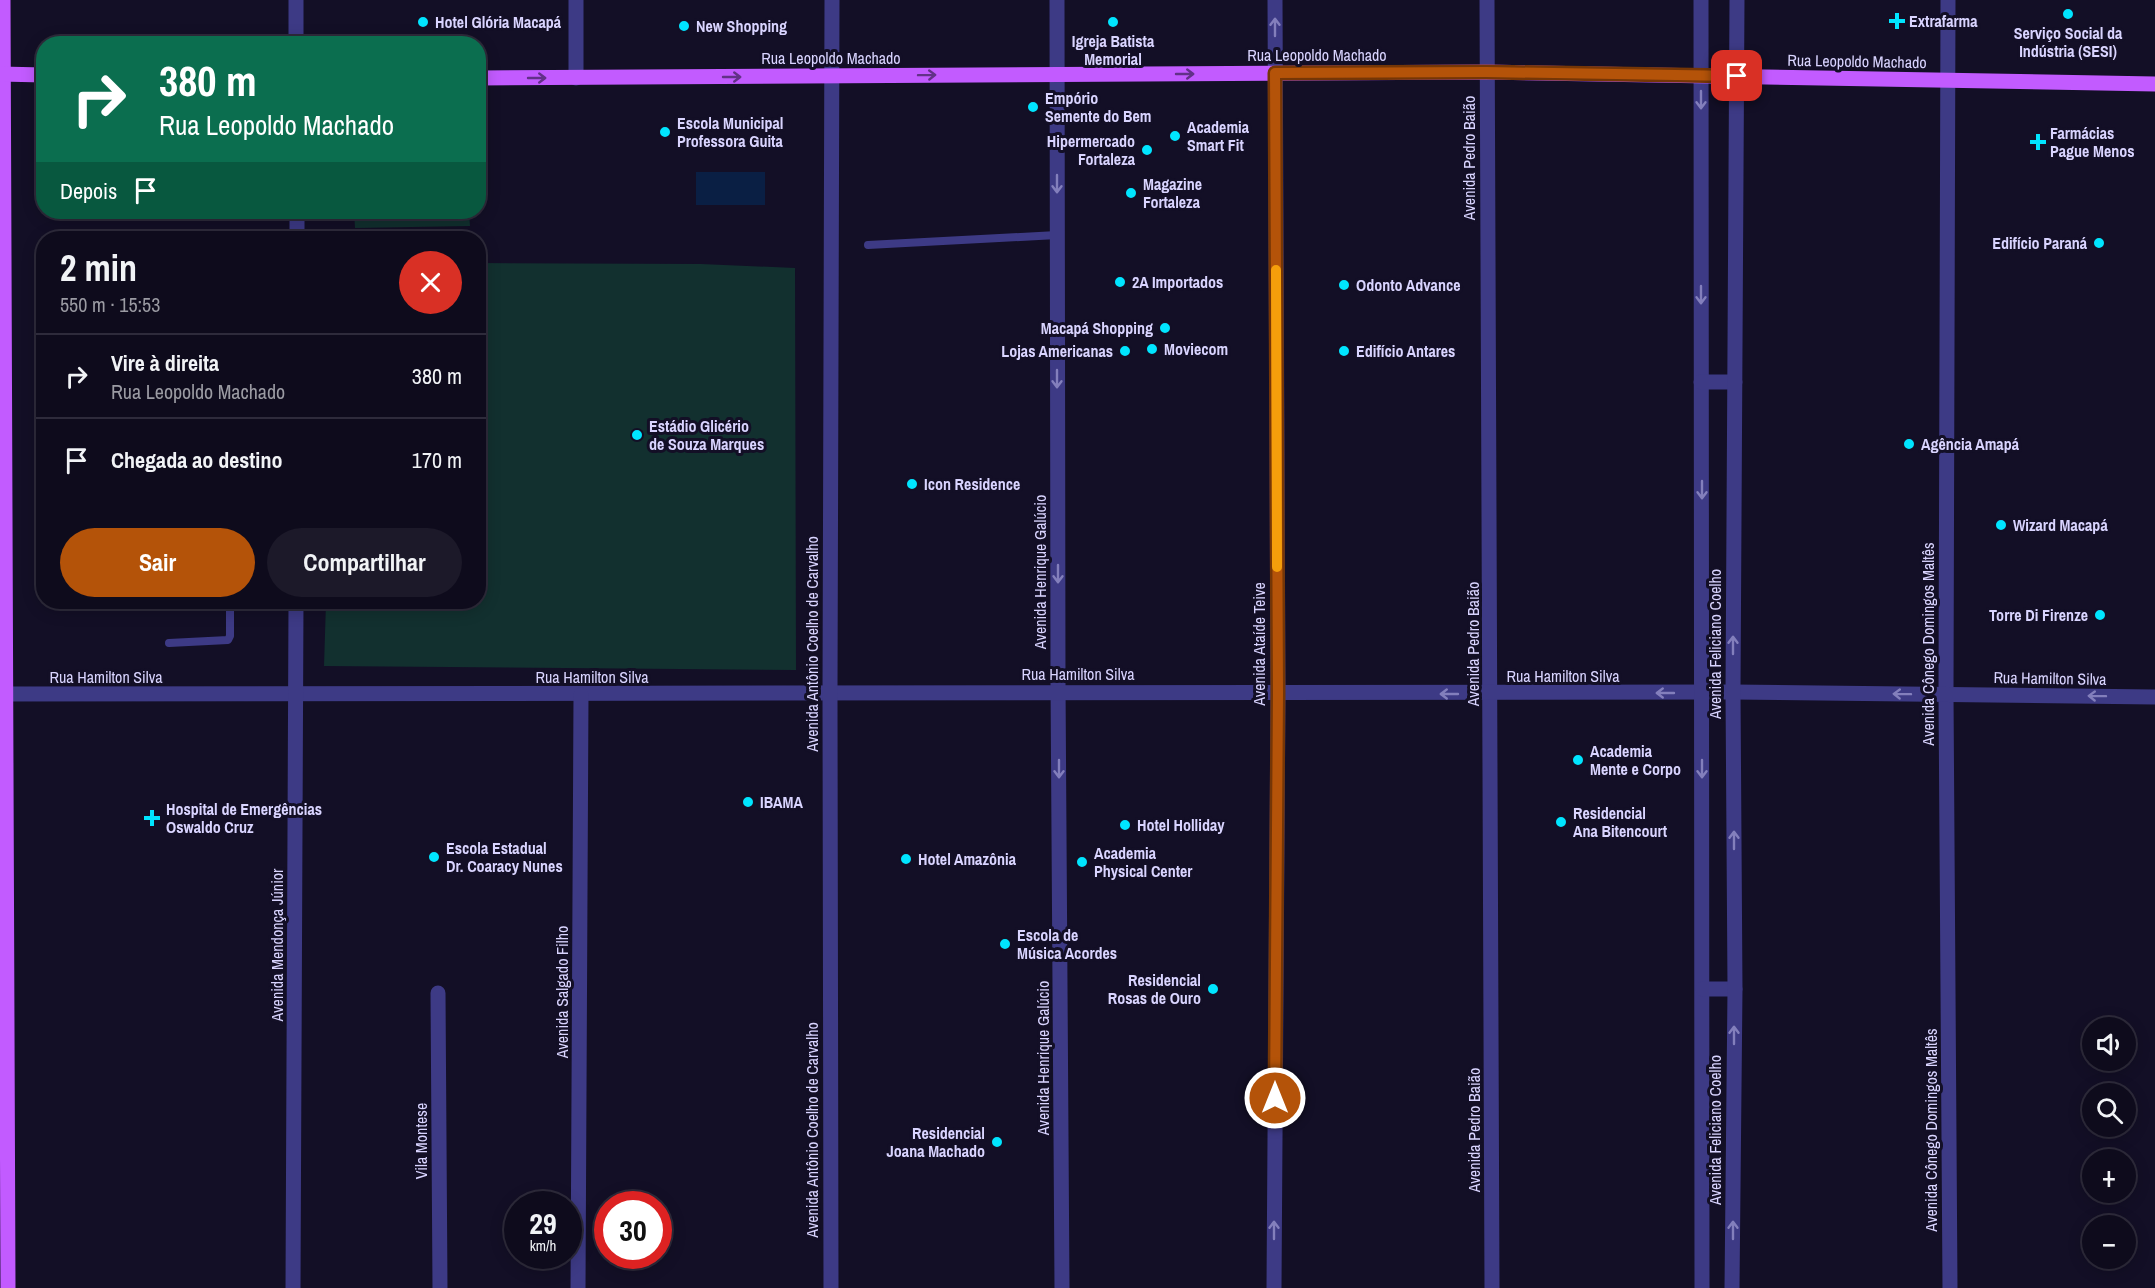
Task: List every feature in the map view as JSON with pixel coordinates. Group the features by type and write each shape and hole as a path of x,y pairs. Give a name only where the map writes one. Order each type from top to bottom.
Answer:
{"main road":[{"path":"3,0 3,694 8,1288"},
{"name":"Rua Leopoldo Machado","path":"486,78 1486,72 2155,84"},
{"path":"2,74 36,75"}],"street":[{"path":"296,0 296,36"},
{"path":"576,0 576,78"},
{"name":"Avenida Antônio Coelho de Carvalho","path":"831,1288 832,0"},
{"name":"Avenida Henrique Galúcio","path":"1057,0 1062,1288"},
{"name":"Avenida Ataíde Teive","path":"1274,1288 1278,693 1275,0"},
{"name":"Avenida Pedro Baião","path":"1487,0 1492,1288"},
{"name":"Avenida Feliciano Coelho","path":"1701,0 1702,1288"},
{"name":"Avenida Feliciano Coelho","path":"1732,1288 1735,989 1733,692 1737,0"},
{"name":"Avenida Cônego Domingos Maltês","path":"1948,0 1946,694 1950,1288"},
{"path":"1701,382 1735,382"},
{"name":"Avenida Mendonça Júnior","path":"293,1288 296,609"},
{"name":"Rua Hamilton Silva","path":"3,694 830,695 1058,692 1491,694 1733,692 2155,697"},
{"name":"Avenida Salgado Filho","path":"578,1288 581,695"},
{"path":"1703,989 1735,989"},
{"name":"Vila Montese","path":"438,993 440,1288"}],"lane":[{"path":"868,245 1057,235"},
{"path":"169,643 228,640 230,609"}],"green space":[{"path":"354,219 470,219 470,226 355,228"},
{"name":"Estádio Glicério de Souza Marques","path":"486,263 701,264 795,268 796,670 324,666 326,609 486,609"}],"water":[{"path":"696,172 765,172 765,205 696,205"}],"slow traffic":[{"path":"1276,270 1277,567"}],"place":[{"name":"Serviço Social da Indústria (SESI)","path":"2068,14"},
{"name":"Extrafarma","path":"1897,21"},
{"name":"Hotel Glória Macapá","path":"423,22"},
{"name":"Igreja Batista Memorial","path":"1113,22"},
{"name":"New Shopping","path":"684,26"},
{"name":"Empório Semente do Bem","path":"1033,107"},
{"name":"Escola Municipal Professora Guita","path":"665,132"},
{"name":"Academia Smart Fit","path":"1175,136"},
{"name":"Farmácias Pague Menos","path":"2038,142"},
{"name":"Hipermercado Fortaleza","path":"1147,150"},
{"name":"Magazine Fortaleza","path":"1131,193"},
{"name":"Edifício Paraná","path":"2099,243"},
{"name":"2A Importados","path":"1120,282"},
{"name":"Odonto Advance","path":"1344,285"},
{"name":"Macapá Shopping","path":"1165,328"},
{"name":"Moviecom","path":"1152,349"},
{"name":"Lojas Americanas","path":"1125,351"},
{"name":"Edifício Antares","path":"1344,351"},
{"name":"Estádio Glicério de Souza Marques","path":"637,435"},
{"name":"Agência Amapá","path":"1909,444"},
{"name":"Icon Residence","path":"912,484"},
{"name":"Wizard Macapá","path":"2001,525"},
{"name":"Torre Di Firenze","path":"2100,615"},
{"name":"Academia Mente e Corpo","path":"1578,760"},
{"name":"IBAMA","path":"748,802"},
{"name":"Hospital de Emergências Oswaldo Cruz","path":"152,818"},
{"name":"Residencial Ana Bitencourt","path":"1561,822"},
{"name":"Hotel Holliday","path":"1125,825"},
{"name":"Escola Estadual Dr. Coaracy Nunes","path":"434,857"},
{"name":"Hotel Amazônia","path":"906,859"},
{"name":"Academia Physical Center","path":"1082,862"},
{"name":"Escola de Música Acordes","path":"1005,944"},
{"name":"Residencial Rosas de Ouro","path":"1213,989"},
{"name":"Residencial Joana Machado","path":"997,1142"}],"route":[{"path":"1275,1098 1278,693 1275,73 1486,72 1737,76"}]}
